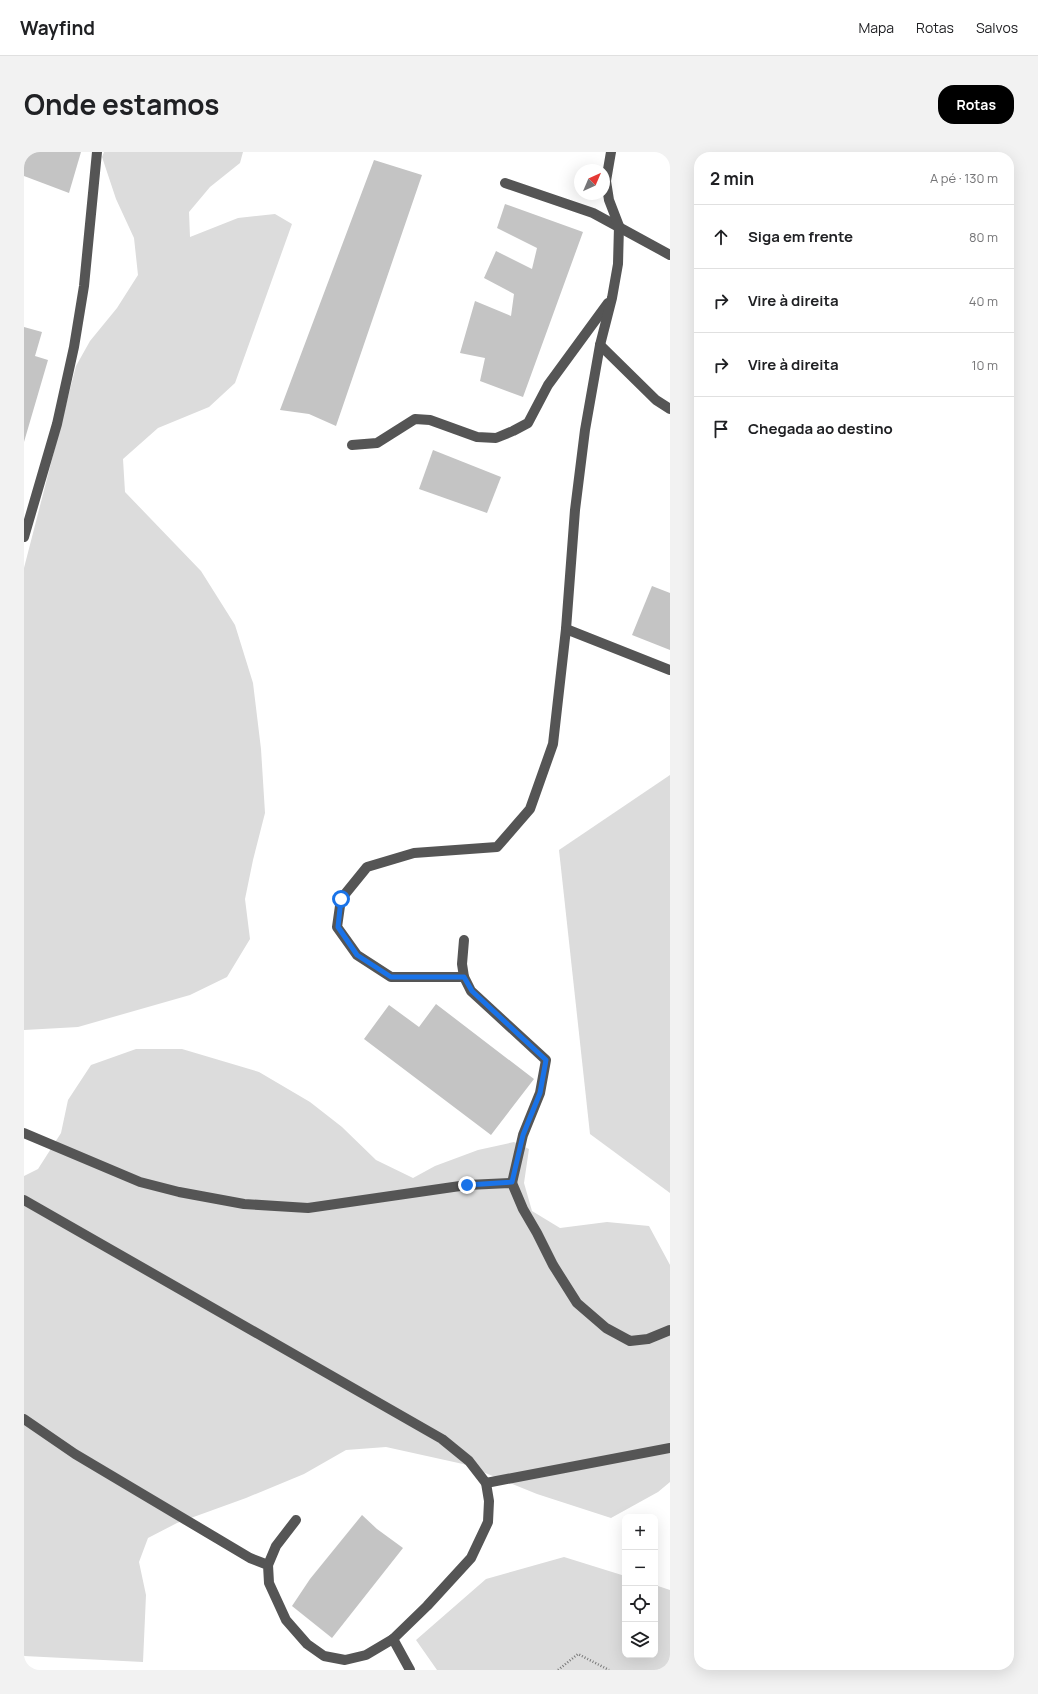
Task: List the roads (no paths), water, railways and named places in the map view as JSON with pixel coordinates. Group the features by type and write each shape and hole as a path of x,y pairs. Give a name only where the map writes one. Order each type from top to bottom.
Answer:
{"street":[{"path":"24,537 57,424 74,348 84,286 97,152"},
{"path":"464,977 391,977 364,960 357,955 338,927 341,899 367,867 414,853 497,847 530,809 552,744 566,629 575,510 585,430 600,345 612,298 618,264 619,226 609,200 606,181 611,152"},
{"path":"505,183 594,213 670,255"},
{"path":"352,445 376,443 415,419 430,420 476,437 496,438 523,426 528,423 548,385 612,298"},
{"path":"600,345 656,400 670,410"},
{"path":"566,629 670,670"},
{"path":"464,940 462,964 464,977 472,991 546,1060 540,1093 523,1135 512,1182 523,1209 553,1265 577,1303 606,1328 630,1341 648,1339 670,1330"},
{"path":"24,1133 140,1182 179,1192 244,1204 308,1208 467,1185 512,1182"},
{"path":"24,1200 442,1439 469,1461 486,1483 489,1500 488,1522 471,1558 427,1606 393,1640 366,1655 345,1660 324,1656 307,1644 286,1620 269,1583 268,1565 276,1546 296,1520"},
{"path":"24,1419 75,1454 250,1558 268,1565"},
{"path":"486,1483 670,1448"},
{"path":"393,1640 410,1670"}]}
